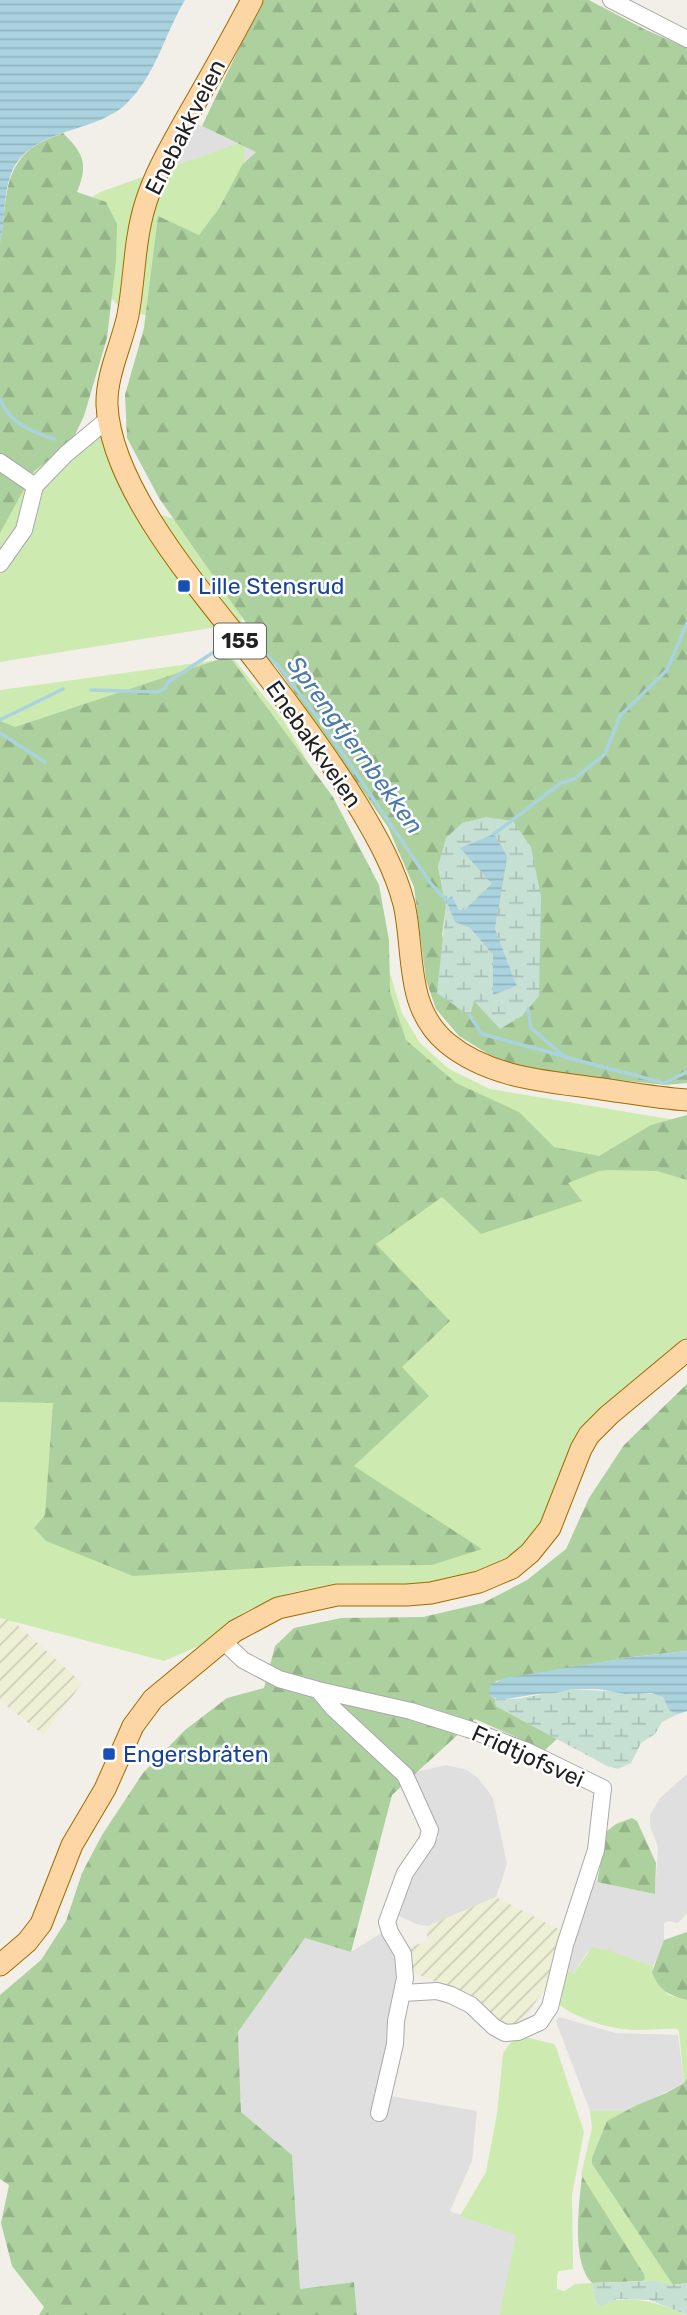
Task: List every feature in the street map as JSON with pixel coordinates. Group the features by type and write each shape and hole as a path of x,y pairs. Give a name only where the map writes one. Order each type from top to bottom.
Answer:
{"main road":[{"name":"Enebakkveien","path":"252,0 168,151 147,198 138,231 128,315 108,388 108,419 114,443 158,543 310,734 346,786 375,835 395,875 404,904 411,970 419,1007 442,1038 472,1060 517,1076 687,1100"},
{"path":"0,1965 27,1942 45,1917 64,1861 105,1789 138,1717 153,1699 222,1640 255,1619 302,1601 337,1595 407,1595 431,1592 479,1582 512,1567 530,1553 550,1528 580,1449 589,1435 687,1350"}],"street":[{"path":"611,0 687,39"},
{"path":"0,564 24,530 35,486 66,454 108,419"},
{"path":"0,462 35,486"},
{"name":"Fridtjofsvei","path":"222,1640 243,1660 263,1672 293,1684 403,1709 468,1729 527,1751 603,1788 596,1850 565,1945 550,2007 540,2022 518,2032 505,2033 494,2027 471,2005 451,1995 425,1990 403,1993"},
{"path":"318,1690 334,1709 405,1774 430,1830 427,1841 405,1874 387,1922 405,1960 395,2044 379,2113"}],"shaded area":[{"path":"193,122 257,152 242,165 158,193"},
{"path":"446,1765 467,1770 478,1778 493,1798 507,1864 496,1897 428,1926 416,1924 393,1913 412,1866 439,1837 407,1774"},
{"path":"687,1774 687,1913 678,1923 664,1923 664,1940 653,1966 632,1959 587,1952 574,1973 563,1969 593,1881 655,1894 658,1847 650,1826 650,1815 660,1798"},
{"path":"386,1930 401,1960 390,2096 477,2111 472,2161 450,2211 517,2235 499,2315 357,2315 354,2282 300,2289 292,2155 241,2112 238,2032 305,1938 351,1952"},
{"path":"559,2017 616,2033 678,2035 684,2083 627,2111 590,2111 556,2021"}],"green space":[{"path":"262,0 589,0 687,48 687,1083 665,1085 535,1071 493,1057 459,1036 436,1009 426,980 414,887 388,827 159,498 127,438 125,395 144,328 158,216 199,235 220,207 242,165 256,152 202,126","holes":["438,866 539,952 539,996 473,1000 470,1016 442,935 446,907"]},
{"path":"63,133 82,159 83,173 77,192 106,202 117,224 116,261 107,338 84,416 71,443 34,471 0,533 0,243 7,191 15,167 23,156 36,145"},
{"path":"245,141 236,341 120,308 79,261 86,201 100,192"},
{"path":"103,415 151,512 174,519 223,494 242,623 0,662 0,446 41,464 57,462"},
{"path":"229,656 333,797 379,885 389,940 390,992 406,1040 456,1083 519,1112 554,1147 599,1156 651,1125 687,1115 687,1180 657,1171 599,1171 568,1183 582,1201 481,1234 442,1197 376,1244 450,1321 402,1367 429,1396 354,1466 482,1549 432,1565 293,1566 133,1576 46,1541 34,1528 45,1515 53,1403 0,1402 0,721 15,727"},
{"path":"233,658 284,721 368,865 385,922 390,973 402,1013 420,1043 449,1069 490,1089 687,1122 687,1345 626,1389 548,1517 516,1556 484,1572 422,1585 339,1583 289,1593 244,1612 201,1645 164,1661 0,1618 0,690"},
{"path":"486,817 513,821 531,847 541,897 539,996 522,1016 500,1029 474,1001 470,1016 437,993 446,907 438,866 446,838 462,823","holes":["507,857 495,929 517,986 493,995 493,955 470,928 455,922 452,896 459,910 464,910 492,884 485,874"]},
{"path":"687,1384 687,1651 632,1657 496,1681 490,1695 495,1699 496,1706 557,1739 545,1750 475,1719 392,1795 351,1952 305,1938 238,2032 241,2112 292,2155 300,2289 354,2282 357,2315 39,2315 44,2307 12,2266 1,2223 9,2185 0,2179 0,1995 41,1960 66,1921 82,1873 102,1835 143,1773 185,1730 227,1698 264,1688 275,1646 294,1628 341,1618 423,1617 483,1603 527,1580 566,1549 589,1498 624,1445"},
{"path":"0,1609 82,1683 44,1735 0,1701"},
{"path":"571,1689 658,1694 666,1700 670,1711 678,1714 662,1722 655,1734 641,1743 631,1763 618,1769 607,1766 496,1706 495,1699 516,1699"},
{"path":"632,1818 637,1821 656,1863 655,1894 597,1882 607,1831"},
{"path":"496,1897 562,1931 548,1986 517,2026 504,2027 462,1993 410,1971 407,1947 427,1942 428,1926"},
{"path":"687,1932 687,2000 665,1991 652,1972 664,1940"},
{"path":"592,1947 653,1966 652,1972 668,1995 687,2000 687,2078 684,2083 677,2029 637,2030 606,2026 584,2019 557,2003 563,1969 574,1973"},
{"path":"522,2038 554,2044 556,2047 584,2132 572,2195 573,2269 559,2271 557,2289 564,2291 575,2284 592,2283 596,2302 642,2301 686,2315 499,2315 516,2235 460,2216 486,2172 497,2114 503,2053 511,2042"},
{"path":"687,2078 687,2283 673,2285 592,2164 592,2158 607,2121 666,2093 684,2083"},
{"path":"590,2111 627,2111 607,2121 592,2164 673,2285 642,2281 644,2274 581,2175 592,2128"},
{"path":"582,2176 644,2274 645,2279 642,2281 592,2283 585,2274 578,2232"},
{"path":"653,2281 673,2285 687,2283 687,2315 650,2300 617,2299 600,2306 596,2302 592,2283"}],"water":[{"path":"0,0 185,0 153,67 127,103 98,121 48,139 20,158 8,182 0,243"},
{"path":"494,834 507,856 495,929 517,986 493,995 493,955 470,928 455,922 446,900 452,896 459,910 464,910 492,884 460,848"},
{"path":"687,1651 687,1711 678,1714 670,1711 663,1697 652,1693 625,1694 598,1689 571,1689 500,1700 490,1696 490,1685 505,1678 632,1657"}],"waterway":[{"name":"Sprengtjernbekken","path":"0,399 15,421 54,439"},
{"path":"494,834 561,783 574,779 605,754 620,716 667,670 687,623"},
{"path":"91,690 158,692 165,688 168,682 226,644"},
{"name":"Sprengtjernbekken","path":"260,649 281,669 322,723 431,884 446,900"},
{"path":"0,720 63,689"},
{"path":"0,733 45,762"},
{"path":"528,1009 531,1028 565,1057 664,1083 687,1072"},
{"path":"470,1016 482,1034 563,1056"}],"place":[{"name":"Lille Stensrud","path":"184,586"},
{"name":"Engersbråten","path":"109,1754"}]}
